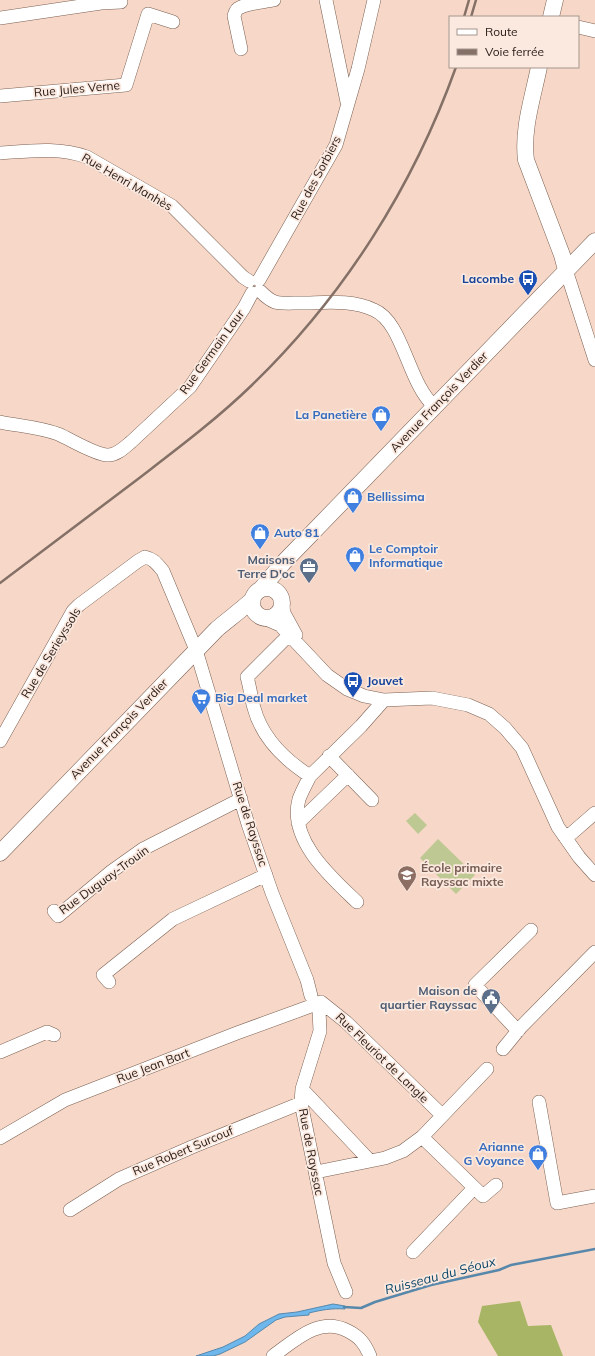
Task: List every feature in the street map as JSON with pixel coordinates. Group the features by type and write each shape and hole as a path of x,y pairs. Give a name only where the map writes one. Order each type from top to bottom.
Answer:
{"main road":[{"path":"551,16 555,0"},
{"path":"539,68 525,132 524,150 526,160 562,255 566,270"},
{"name":"Avenue François Verdier","path":"0,852 217,629 237,612 262,603 283,563 595,241"}],"street":[{"path":"241,49 234,16 235,12 238,8 247,5 274,0"},
{"path":"326,0 347,103"},
{"name":"Rue des Sorbiers","path":"255,286 336,145 358,69 374,0"},
{"path":"0,18 100,3 121,2"},
{"name":"Rue Jules Verne","path":"0,96 126,85 148,14 173,22"},
{"path":"579,27 595,31"},
{"path":"340,67 345,71 350,72 358,69"},
{"name":"Rue Henri Manhès","path":"0,153 59,150 73,152 87,157 172,206 243,277 266,297 275,302 287,304 350,304 376,310 386,317 391,324 411,369 427,399 434,406"},
{"path":"566,270 595,360"},
{"name":"Rue Germain Laur","path":"0,422 40,429 107,455 122,450 190,387 244,308 255,286"},
{"name":"Rue de Serieyssols","path":"0,741 73,612 79,604 145,557 156,562 162,572 196,650"},
{"path":"262,603 288,636 327,675 346,689 364,696 384,700 432,698 468,705 490,714 505,728 522,748 545,801 564,836 579,857 595,875"},
{"path":"262,603 284,613 304,651"},
{"path":"288,636 247,677 254,709 265,735 287,760 310,776"},
{"name":"Rue de Rayssac","path":"196,650 241,799 266,875 316,1004 320,1031 302,1089 301,1103 334,1263 346,1292"},
{"path":"357,902 331,877 309,850 301,835 298,823 299,800 310,776 361,726 384,700"},
{"path":"330,756 372,800"},
{"path":"298,823 348,775"},
{"name":"Rue Duguay-Trouin","path":"54,911 58,916 112,871 143,849 241,799"},
{"path":"564,836 572,833 595,813"},
{"path":"109,982 103,975 173,919 266,875"},
{"path":"518,1031 475,985 531,930"},
{"path":"503,1049 518,1031 595,952"},
{"name":"Rue Fleuriot de Langle","path":"316,1004 346,1022 442,1115"},
{"name":"Rue Jean Bart","path":"0,1138 65,1100 316,1004"},
{"path":"0,1052 47,1032 54,1035"},
{"path":"316,1172 385,1158 403,1151 422,1137 487,1069"},
{"path":"302,1089 370,1161"},
{"path":"539,1102 557,1203 595,1196"},
{"name":"Rue Robert Surcouf","path":"70,1210 119,1179 192,1147 301,1103"},
{"path":"422,1137 483,1196 496,1185"},
{"path":"413,1252 474,1188"},
{"path":"273,1356 310,1330 325,1326 336,1327 357,1336 366,1346 370,1356"}],"green space":[{"path":"415,813 427,825 418,834 406,821"},
{"path":"438,839 475,875 456,894 420,858"},
{"path":"520,1301 528,1326 551,1325 563,1356 498,1356 478,1322 482,1306"}],"water":[{"path":"333,1304 345,1306 345,1309 327,1310 309,1313 309,1315 285,1317 276,1320 245,1342 220,1354 213,1356 196,1356 223,1347 245,1336 259,1324 279,1314 297,1312"}],"waterway":[{"name":"Ruisseau du Séoux","path":"344,1307 361,1308 375,1302 431,1285 499,1270 511,1265 595,1249"}],"railway":[{"path":"464,16 469,0"},
{"path":"471,16 476,0"},
{"path":"0,583 138,479 225,410 239,398 285,351 317,315 346,277 397,197 419,155 439,111 456,68"}],"place":[{"name":"Lacombe","path":"528,296"},
{"name":"La Panetière","path":"381,432"},
{"name":"Bellissima","path":"353,514"},
{"name":"Auto 81","path":"260,550"},
{"name":"Le Comptoir Informatique","path":"355,573"},
{"name":"Maisons Terre D'oc","path":"309,584"},
{"name":"Jouvet","path":"353,698"},
{"name":"Big Deal market","path":"201,715"},
{"name":"École primaire Rayssac mixte","path":"407,892"},
{"name":"Maison de quartier Rayssac","path":"491,1015"},
{"name":"Arianne G Voyance","path":"538,1171"}]}
